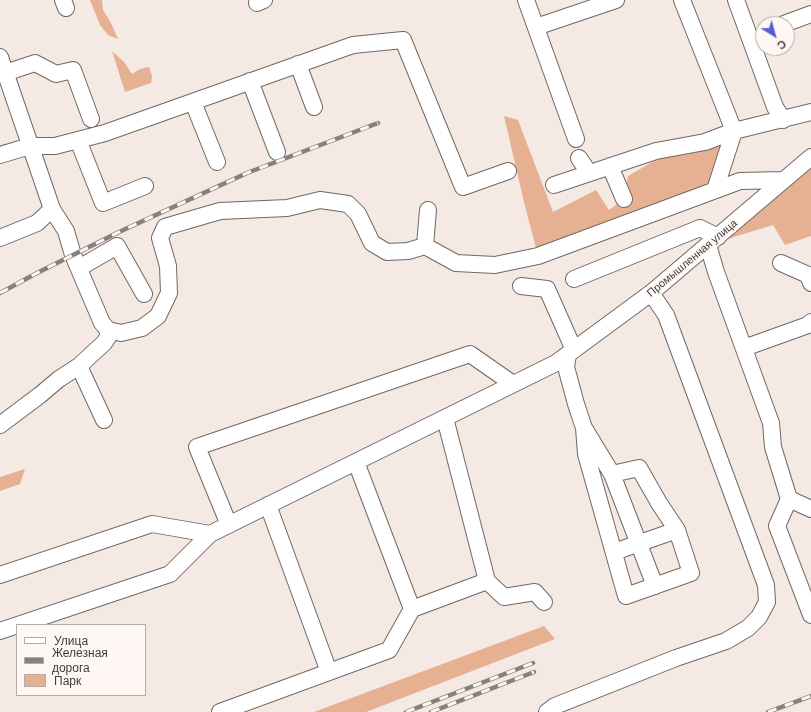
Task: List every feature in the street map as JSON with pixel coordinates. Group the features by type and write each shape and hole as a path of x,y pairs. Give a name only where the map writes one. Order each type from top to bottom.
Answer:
{"street":[{"path":"526,0 576,139"},
{"path":"536,28 599,3 616,0"},
{"path":"682,0 734,132 715,190"},
{"path":"736,0 755,33"},
{"path":"795,20 811,14"},
{"path":"0,155 30,146 55,146 105,133 353,45 404,40 463,187 508,171"},
{"path":"762,56 775,107 783,120"},
{"path":"0,57 52,209 66,231 79,268 102,323 108,330 121,333 142,328 158,316 169,293 168,266 160,238 165,227 220,210 288,208 320,200 348,204 358,214 372,243 387,252 408,251 425,246 456,263 495,265 538,256 740,181 783,180"},
{"path":"5,73 35,63 56,74 73,70 91,118"},
{"path":"298,64 314,107"},
{"path":"250,81 277,152"},
{"path":"193,102 217,162"},
{"path":"554,185 656,151 705,142 734,132 811,112"},
{"path":"78,140 103,203 145,186"},
{"name":"Промышленная улица","path":"21,624 170,574 210,534 556,363 651,293 811,157"},
{"path":"579,158 589,174"},
{"path":"610,166 624,199"},
{"path":"0,238 37,223 52,209"},
{"path":"425,246 428,210"},
{"path":"574,279 700,228 713,241 716,272 771,423 773,447 789,499 777,526 811,616"},
{"path":"79,268 117,246 144,294"},
{"path":"781,263 808,275 811,283"},
{"path":"521,286 547,289 571,352 566,367 584,428 612,474 655,586"},
{"path":"547,712 555,706 676,658 726,641 748,628 759,617 767,602 766,585 666,315 651,293"},
{"path":"744,348 808,325 811,322"},
{"path":"0,425 59,379 79,366 104,343 108,337 108,330"},
{"path":"229,524 197,446 470,354 513,384"},
{"path":"79,366 104,420"},
{"path":"445,418 487,581 504,597 535,592 544,602"},
{"path":"584,428 586,454 626,596 690,573 677,530 639,468 612,474"},
{"path":"356,462 412,609"},
{"path":"789,499 811,509"},
{"path":"268,505 329,672"},
{"path":"0,575 152,524 210,534"},
{"path":"614,552 677,530"},
{"path":"220,712 389,650 412,609 487,581"},
{"name":"Промышленная улица","path":"0,631 16,626"}],"green space":[{"path":"90,0 102,0 103,10 118,39 108,35 100,25"},
{"path":"112,51 124,62 132,74 140,69 149,67 152,76 151,83 125,92"},
{"path":"504,116 518,120 553,212 596,190 609,210 624,199 628,176 678,147 734,131 715,190 538,256"},
{"path":"811,157 811,236 785,245 773,225 708,245"},
{"path":"25,469 20,484 0,491 0,477"},
{"path":"544,626 555,639 366,712 314,712"}],"railway":[{"path":"0,293 119,232 247,173 378,123"},
{"path":"406,712 533,663"},
{"path":"431,712 534,672"},
{"path":"768,712 811,696"}]}
